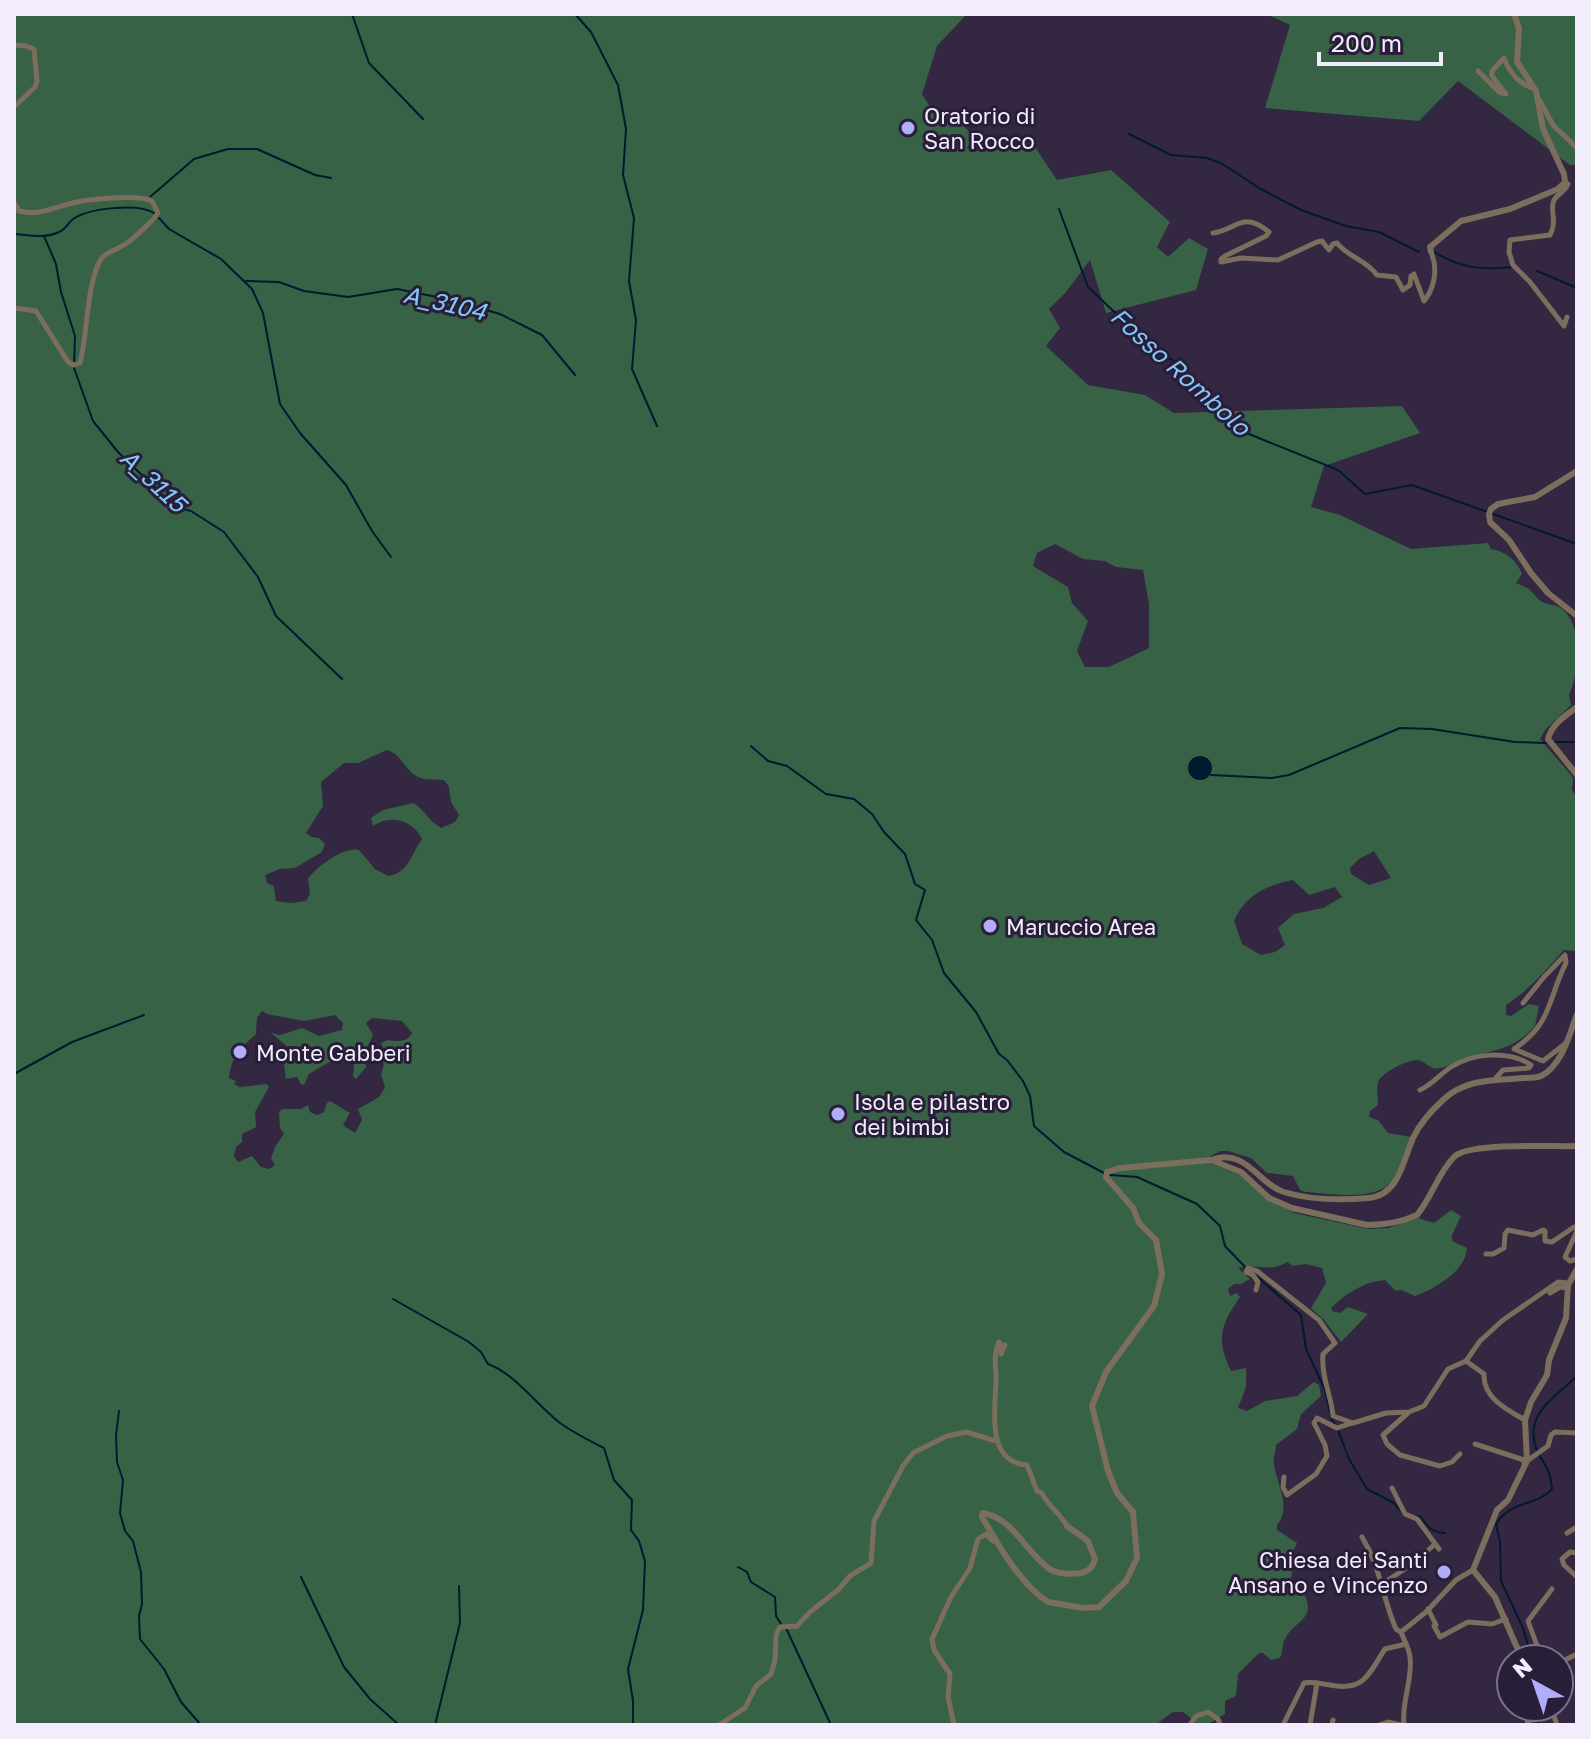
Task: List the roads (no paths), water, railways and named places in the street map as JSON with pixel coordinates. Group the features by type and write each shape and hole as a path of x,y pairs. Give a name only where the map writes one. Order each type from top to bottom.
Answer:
{"street":[{"path":"1514,14 1519,28 1517,62 1553,125 1577,148"},
{"path":"14,45 34,49 37,81 35,87 14,107"},
{"path":"1478,71 1499,92 1506,94 1492,76 1492,71 1504,58 1507,67 1524,85 1534,90"},
{"path":"1534,90 1543,129 1568,184 1553,204 1555,220 1550,235 1510,240 1508,247 1513,265 1564,326 1567,317"},
{"path":"1213,233 1221,233 1239,222 1259,224 1269,232 1225,256 1221,262 1241,258 1278,260 1317,242 1322,241 1329,250 1337,243 1344,252 1361,260 1377,275 1396,277 1403,290 1410,285 1414,274 1424,301 1430,293 1436,265 1430,247 1461,221 1510,209 1558,189 1565,182"},
{"path":"14,202 19,211 27,213 45,212 73,202 136,196 152,201 158,213 127,243 101,261 91,294 80,363 74,365 68,362 36,311 14,308"},
{"path":"1577,471 1535,497 1498,504 1489,514 1490,522 1509,540 1548,593 1577,616"},
{"path":"1577,707 1550,731 1548,739 1577,775"},
{"path":"1523,1003 1565,955 1566,963 1544,1020 1530,1039 1514,1049 1543,1061 1567,1043"},
{"path":"719,1725 745,1708 756,1686 771,1674 776,1635 780,1627 797,1626 850,1576 871,1563 874,1521 903,1466 913,1453 928,1444 972,1432 996,1441 1009,1457 1021,1465 1027,1465 1032,1484 1046,1502 1056,1509 1067,1526 1090,1545 1095,1559 1088,1570 1081,1573 1055,1572 1012,1529 983,1513 982,1517 1004,1551 1041,1598 1057,1605 1099,1607 1126,1581 1137,1558 1133,1512 1117,1493 1108,1471 1092,1406 1106,1372 1154,1306 1162,1274 1156,1240 1139,1223 1133,1208 1106,1175 1120,1168 1228,1158 1252,1167 1276,1189 1287,1193 1372,1198 1387,1192 1396,1181 1422,1122 1445,1098 1465,1085 1495,1079 1541,1077 1553,1066 1567,1043 1577,1014"},
{"path":"1420,1090 1452,1066 1485,1056 1509,1055 1531,1065 1529,1068 1503,1070 1495,1079"},
{"path":"1211,1160 1241,1172 1269,1198 1292,1208 1376,1225 1417,1215 1459,1153 1494,1146 1577,1146"},
{"path":"1486,1254 1504,1248 1508,1230 1533,1235 1543,1230 1545,1241 1552,1242 1574,1227 1577,1229 1565,1257 1570,1261 1577,1259"},
{"path":"1256,1290 1257,1278 1247,1269 1262,1274 1328,1330 1335,1343 1323,1354 1324,1381 1333,1416 1353,1423"},
{"path":"1466,1361 1484,1374 1484,1386 1491,1398 1523,1419 1544,1383 1549,1360 1566,1318 1568,1286 1577,1269"},
{"path":"1460,1454 1452,1462 1440,1466 1400,1455 1384,1439 1385,1432 1409,1412 1424,1406 1448,1369 1466,1361 1484,1337 1503,1320 1539,1296 1568,1286"},
{"path":"996,1441 992,1406 995,1355 1002,1343"},
{"path":"1284,1477 1283,1487 1287,1495 1316,1474 1327,1456 1314,1423 1317,1418 1338,1428 1386,1413 1409,1412"},
{"path":"1525,1464 1526,1415"},
{"path":"1401,1632 1456,1580 1473,1570 1496,1512 1508,1500 1525,1464 1540,1452 1555,1432 1577,1433"},
{"path":"1475,1444 1524,1460 1525,1464"},
{"path":"1382,1584 1437,1547 1401,1507 1392,1488"},
{"path":"1567,1533 1577,1527"},
{"path":"954,1725 948,1697 950,1674 934,1650 931,1643 933,1635 951,1597 970,1568 980,1537 986,1534 1004,1551"},
{"path":"1362,1537 1376,1562 1383,1597 1396,1629 1401,1632 1411,1661 1403,1725 1379,1725"},
{"path":"1577,1553 1570,1552 1562,1559 1577,1577"},
{"path":"1473,1570 1495,1597 1516,1643"},
{"path":"1536,1643 1528,1621 1552,1589"},
{"path":"1428,1609 1440,1637 1468,1622 1492,1624 1506,1619"},
{"path":"1286,1724 1300,1687 1306,1682 1345,1687 1358,1684 1378,1665 1383,1651 1406,1644"},
{"path":"1310,1725 1317,1683"},
{"path":"1190,1725 1196,1716 1208,1712 1218,1719 1220,1725"}],"water":[{"path":"1200,756 1209,759 1212,768 1209,777 1200,780 1191,777 1188,768 1191,759"}],"waterway":[{"path":"352,14 369,63 423,119"},
{"path":"575,14 591,32 618,85 626,129 623,175 634,218 629,281 636,320 632,369 657,426"},
{"path":"1129,134 1171,155 1207,158 1221,163 1301,210 1346,226 1379,232 1419,252"},
{"path":"150,197 194,159 228,149 257,149 315,175 331,178"},
{"path":"14,234 54,234 80,215 101,210 137,208 154,213"},
{"name":"Fosso Rombolo","path":"1059,209 1088,287 1149,345 1177,363 1238,426 1247,427 1249,434 1338,470 1365,494 1412,485 1577,544"},
{"path":"159,218 169,229 221,259 252,289 263,313 280,404 300,433 346,485 391,557"},
{"name":"A_3115","path":"44,236 56,264 75,336 74,368 93,421 118,452 175,507 191,511 224,532 258,577 276,616 342,679"},
{"path":"1434,252 1471,267 1512,267"},
{"path":"1537,271 1577,288"},
{"name":"A_3104","path":"246,281 279,282 304,291 348,297 397,289 500,314 542,335 575,375"},
{"path":"1211,775 1272,778 1289,775 1400,728 1546,743"},
{"path":"1555,742 1577,742"},
{"path":"751,746 768,761 787,766 826,794 854,799 872,814 905,854 915,884 925,890 916,920 932,940 944,973 976,1012 999,1054 1023,1081 1030,1096 1034,1126 1064,1152 1104,1173"},
{"path":"14,1074 72,1042 144,1015"},
{"path":"1110,1175 1137,1177 1197,1204 1220,1226 1225,1246 1247,1269"},
{"path":"1252,1272 1301,1315 1306,1349 1325,1390 1335,1425"},
{"path":"393,1299 469,1342 481,1352 488,1364 516,1382 560,1423 604,1448 614,1480 632,1500 631,1530 639,1541 645,1561 643,1610 628,1669 633,1725"},
{"path":"1527,1643 1501,1581 1500,1542 1496,1524 1509,1511 1539,1499 1552,1489 1548,1470 1536,1448 1533,1436 1535,1425 1544,1406 1577,1376"},
{"path":"119,1411 117,1462 123,1480 120,1513 125,1531 133,1541 141,1572 140,1639 164,1669 181,1702 201,1725"},
{"path":"1338,1430 1349,1459 1367,1489 1394,1503 1405,1516"},
{"path":"1415,1516 1421,1517 1428,1527 1445,1533"},
{"path":"738,1567 747,1572 751,1582 775,1597 776,1616 781,1624"},
{"path":"301,1577 344,1667 370,1699 399,1725"},
{"path":"435,1725 460,1623 459,1586"},
{"path":"786,1628 831,1725"}],"place":[{"name":"Oratorio di San Rocco","path":"908,128"},
{"name":"Maruccio Area","path":"990,926"},
{"name":"Monte Gabberi","path":"240,1052"},
{"name":"Isola e pilastro dei bimbi","path":"838,1114"},
{"name":"Chiesa dei Santi Ansano e Vincenzo","path":"1444,1572"}]}
